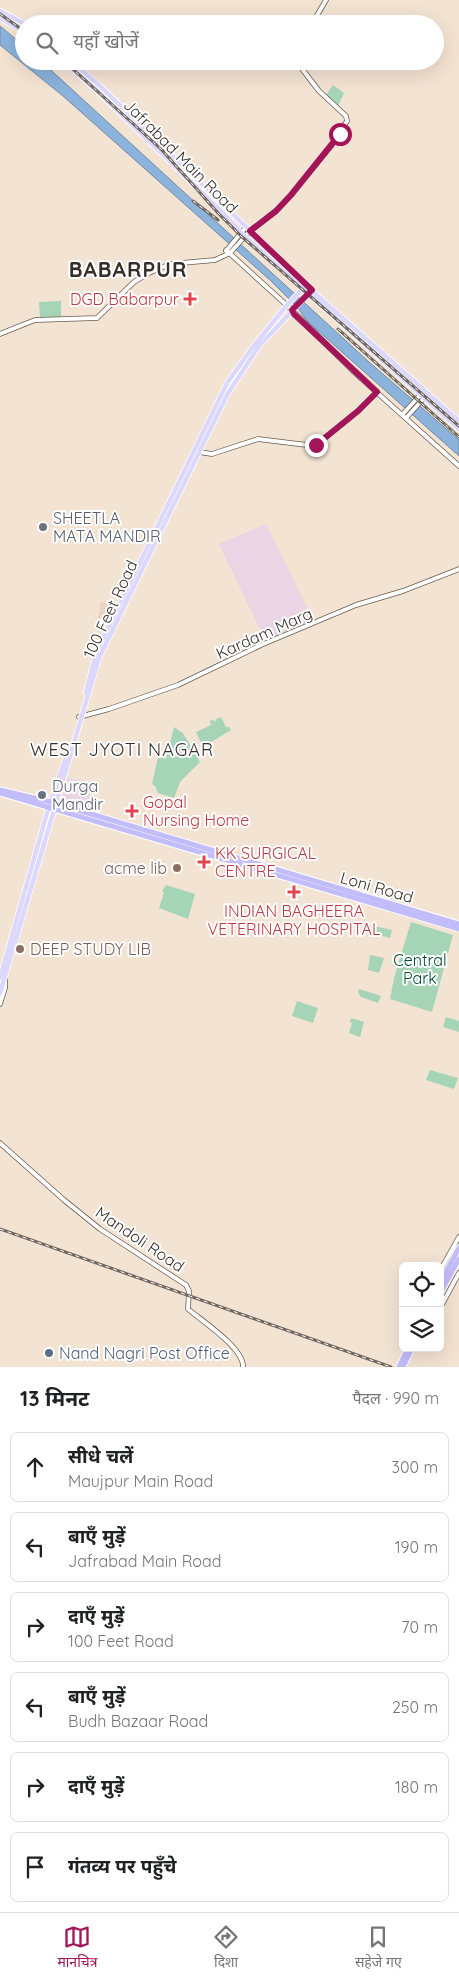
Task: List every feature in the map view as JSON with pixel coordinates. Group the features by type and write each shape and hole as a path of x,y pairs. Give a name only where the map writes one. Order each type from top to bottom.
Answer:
{"highway":[{"name":"Loni Road","path":"0,792 459,924"},
{"name":"Loni Road","path":"52,806 459,929"},
{"path":"444,1275 459,1248"},
{"path":"444,1287 459,1259"},
{"path":"398,1367 406,1352"},
{"path":"403,1367 410,1352"}],"main road":[{"path":"0,11 15,19"},
{"path":"5,14 1,18 15,27"},
{"name":"Jafrabad Main Road","path":"73,70 222,212 243,235 305,286"},
{"name":"Jafrabad Main Road","path":"81,70 310,291 459,429"},
{"name":"100 Feet Road","path":"2,974 52,806 99,658 227,383 251,348 286,305 305,286"},
{"name":"Jafrabad Main Road","path":"310,291 459,421"},
{"name":"100 Feet Road","path":"150,547 227,394 259,346 310,291"},
{"path":"0,992 2,974"}],"street":[{"path":"317,15 326,0"},
{"path":"0,334 34,320 97,318 134,282 149,273 170,264 211,260 225,255 248,229 276,211 331,146 347,121 346,116 319,91 303,70"},
{"path":"228,252 292,310 354,372 459,466"},
{"path":"199,452 212,454 258,439 315,446 358,411 377,392"},
{"path":"404,417 423,395"},
{"name":"Kardam Marg","path":"80,717 178,685 261,645 356,605 403,591 459,569"},
{"name":"100 Feet Road","path":"0,1004 4,988 2,974"},
{"name":"Mandoli Road","path":"0,1143 90,1221 123,1245 186,1285 189,1288 189,1310 201,1318 235,1350 243,1361 243,1367"},
{"path":"444,1264 459,1237"},
{"path":"441,1307 459,1273"}],"shaded area":[{"path":"266,524 313,620 265,640 219,544"},
{"path":"101,602 115,605 105,628 96,626"},
{"path":"68,778 93,782 88,807 62,798"}],"green space":[{"path":"333,85 344,93 337,108 325,96"},
{"path":"61,301 61,317 40,318 39,302"},
{"path":"221,717 226,727 229,727 231,730 203,747 196,732 211,725 210,720 216,721 216,719"},
{"path":"174,727 183,733 200,762 180,782 174,798 158,793 152,784 158,757 166,759"},
{"path":"166,885 195,894 188,919 159,908 164,893 162,891"},
{"name":"Central Park","path":"411,922 453,935 432,1012 390,999 394,978"},
{"path":"370,925 392,930 390,938 368,932"},
{"path":"370,955 384,958 379,973 368,970"},
{"path":"359,989 381,996 378,1003 361,997 358,992"},
{"path":"297,1001 318,1008 313,1023 292,1016"},
{"path":"446,1017 459,1021 459,1032 443,1027"},
{"path":"351,1018 364,1022 360,1037 349,1033 352,1023 350,1022"},
{"path":"430,1070 458,1078 454,1089 426,1080"}],"water":[{"path":"0,26 15,38 15,57 0,45"},
{"path":"31,70 51,70 369,362 459,440 459,456 307,321 298,308 271,281 63,96"}],"railway":[{"path":"0,14 15,25"},
{"path":"74,70 161,149 241,236 459,426"},
{"path":"193,201 218,220"},
{"path":"338,329 459,437"},
{"path":"0,1229 391,1367"}],"place":[{"name":"DGD Babarpur","path":"190,299"},
{"name":"SHEETLA MATA MANDIR","path":"43,527"},
{"name":"Durga Mandir","path":"42,795"},
{"name":"Gopal Nursing Home","path":"132,811"},
{"name":"KK SURGICAL CENTRE","path":"204,862"},
{"name":"acme lib","path":"177,868"},
{"name":"INDIAN BAGHEERA VETERINARY HOSPITAL","path":"294,892"},
{"name":"DEEP STUDY LIB","path":"20,949"},
{"name":"Nand Nagri Post Office","path":"49,1353"}],"district":[{"name":"BABARPUR","path":"128,270"},
{"name":"WEST JYOTI NAGAR","path":"122,750"}],"route":[{"path":"316,445 358,411 377,392 294,314 292,310 312,290 250,231 276,211 291,195 340,134"}]}
